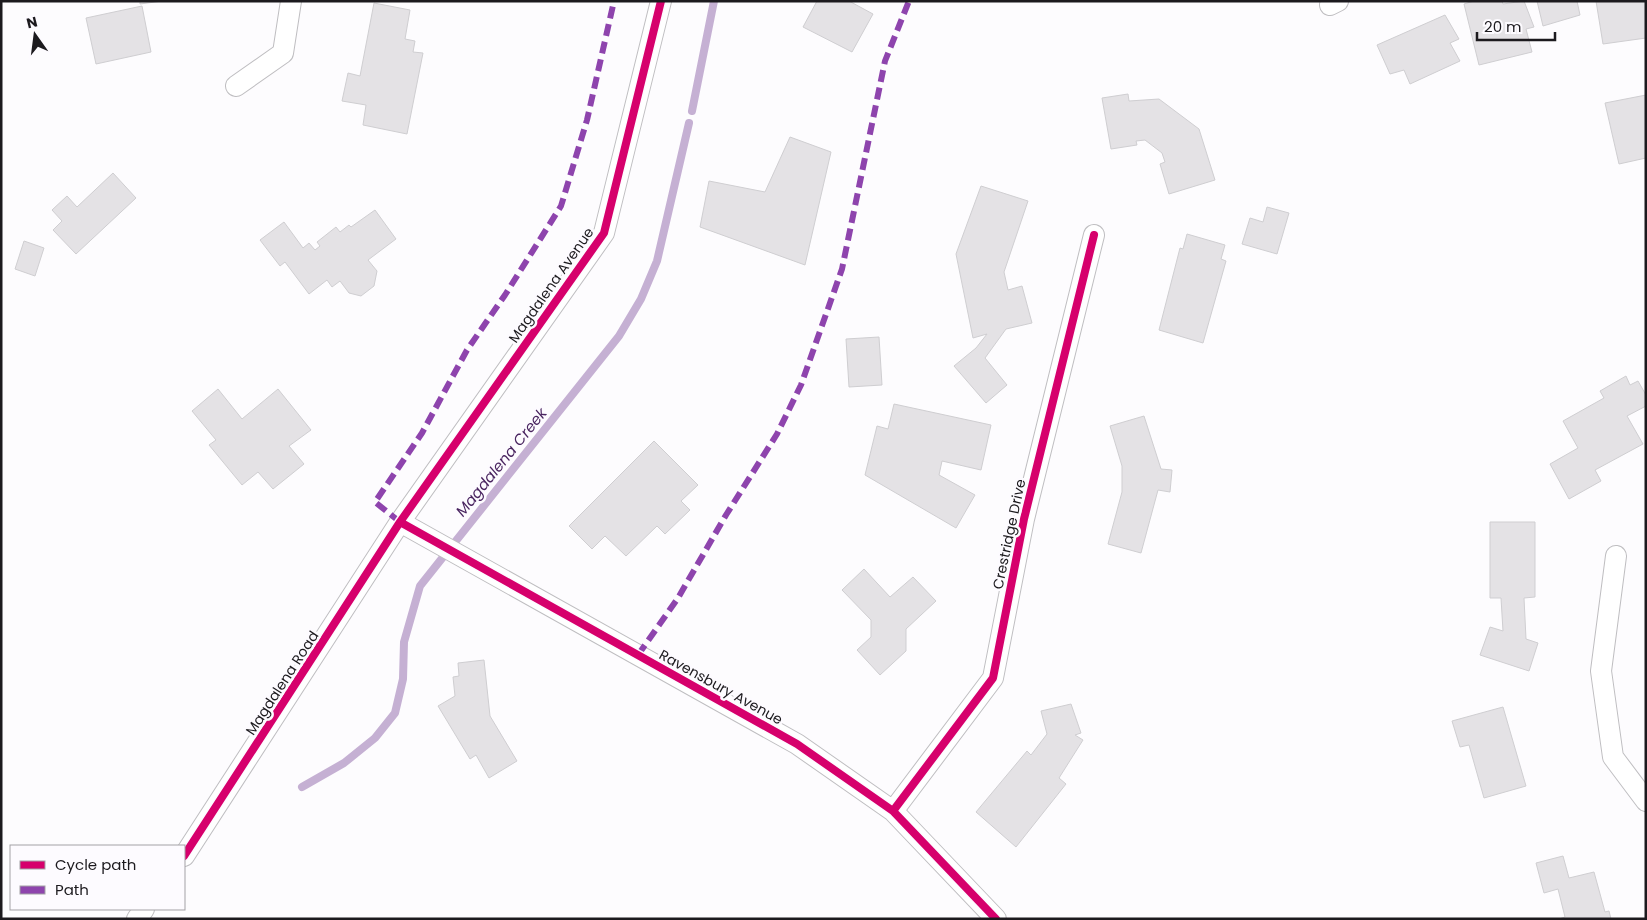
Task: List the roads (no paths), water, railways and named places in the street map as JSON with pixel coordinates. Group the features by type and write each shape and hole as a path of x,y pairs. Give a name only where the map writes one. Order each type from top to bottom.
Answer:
{"street":[{"path":"236,86 283,53 291,1"},
{"name":"Magdalena Avenue","path":"400,522 604,233 661,1"},
{"name":"Crestridge Drive","path":"892,811 993,678 1024,519 1094,235"},
{"name":"Ravensbury Avenue","path":"400,522 797,744 892,811 996,919"},
{"name":"Magdalena Road","path":"185,854 400,522"},
{"path":"1616,556 1601,671 1613,757 1646,802"}],"waterway":[{"name":"Magdalena Creek","path":"692,111 714,1"},
{"name":"Magdalena Creek","path":"302,787 344,763 375,738 395,713 403,679 404,642 420,586 619,336 641,299 657,261 689,123"}]}
